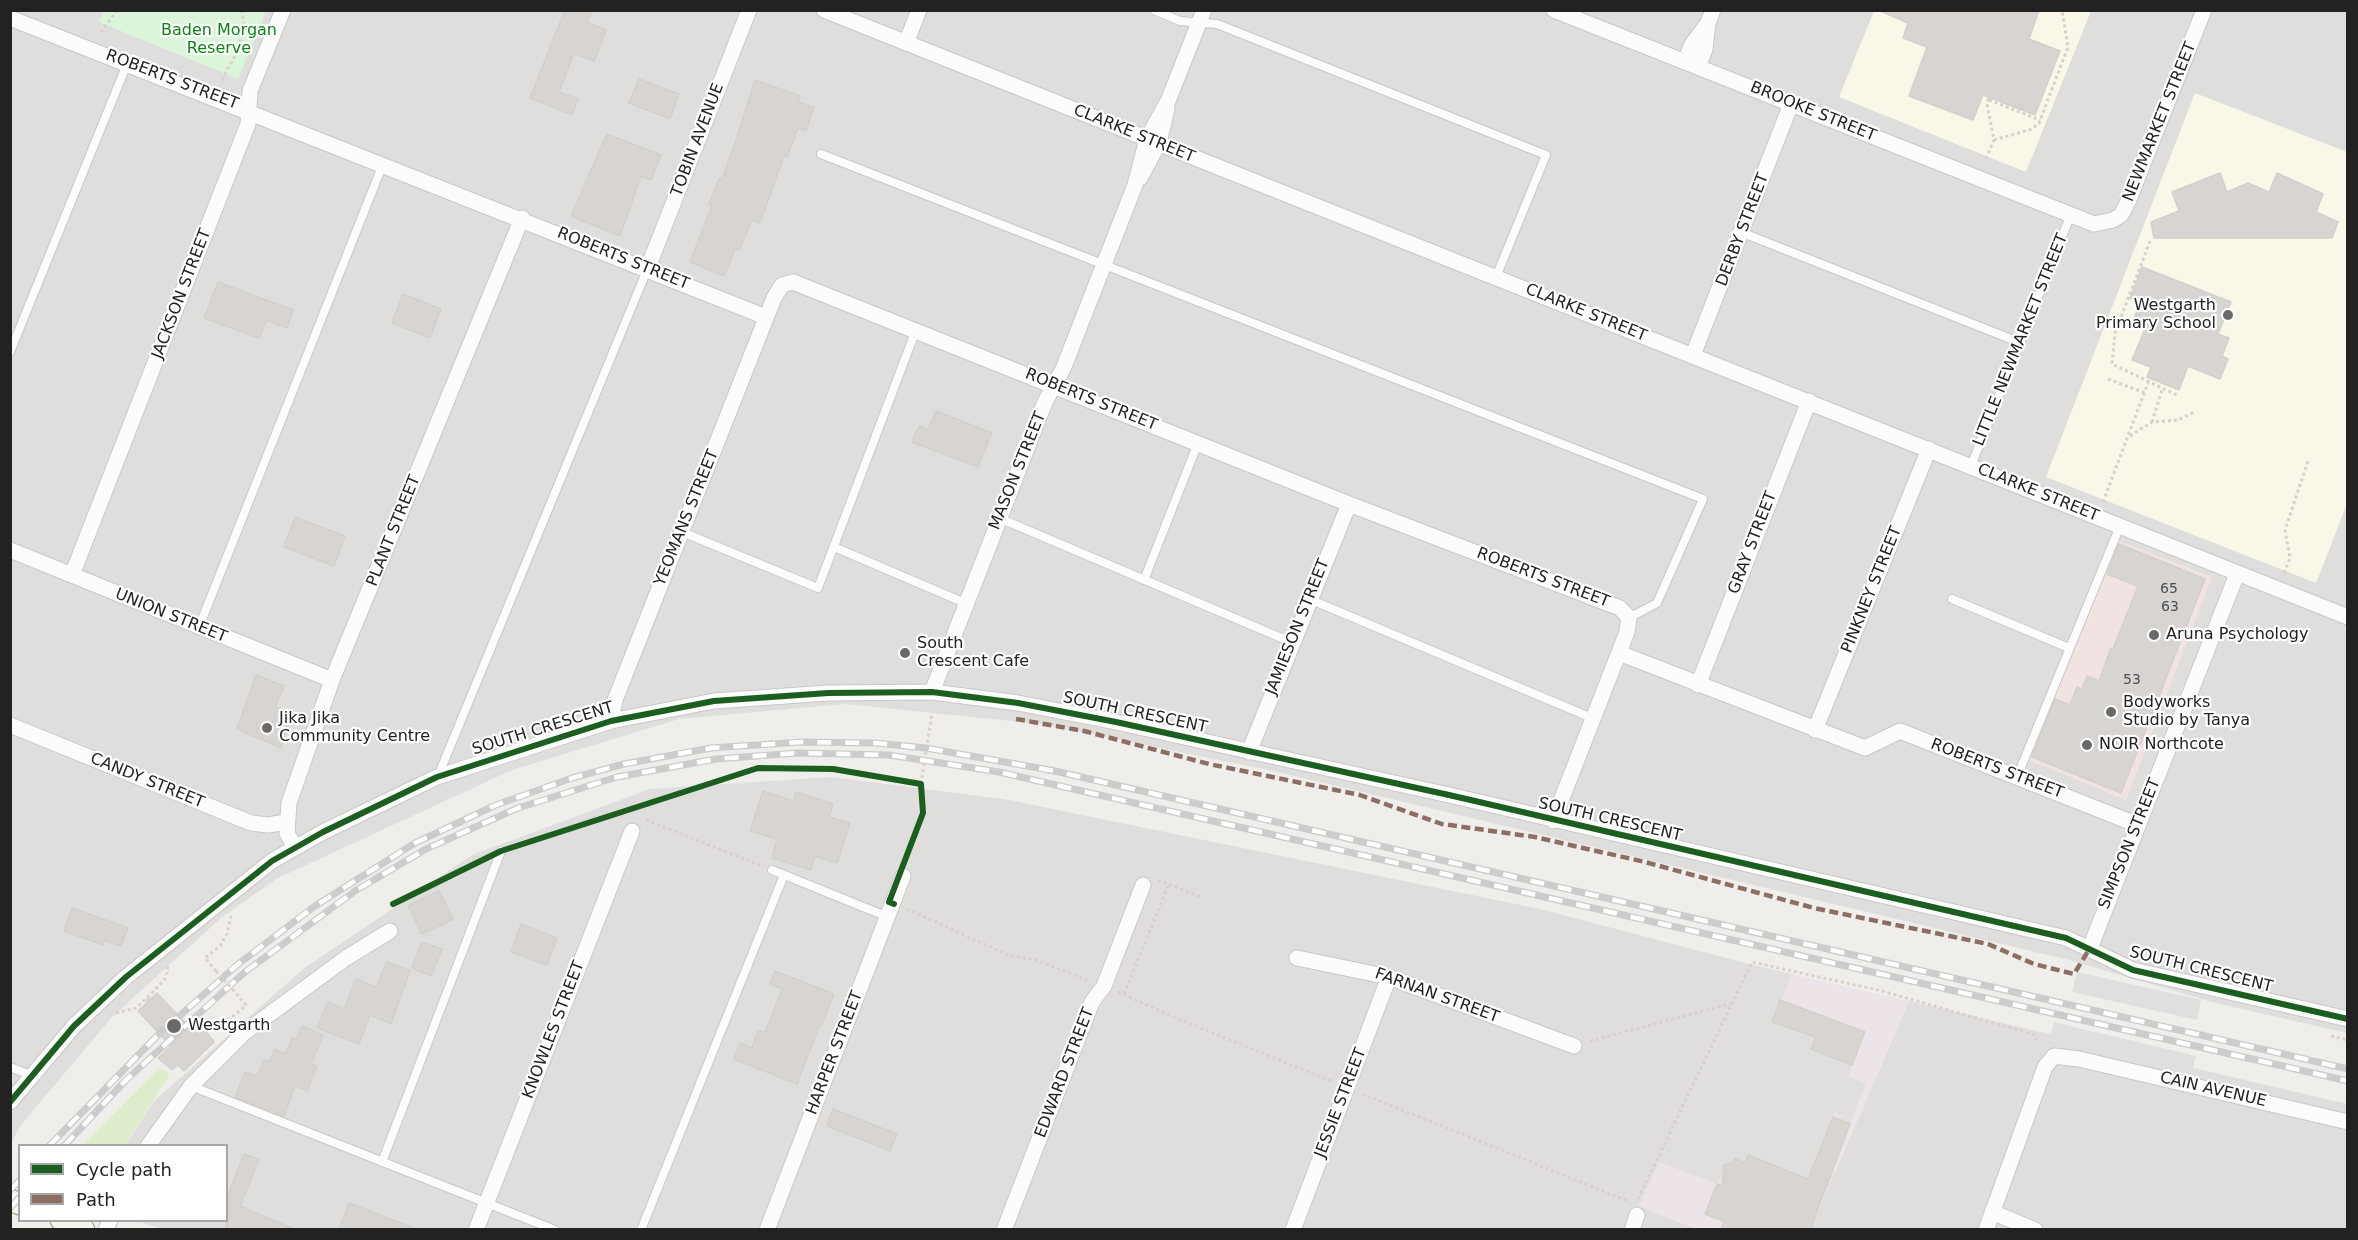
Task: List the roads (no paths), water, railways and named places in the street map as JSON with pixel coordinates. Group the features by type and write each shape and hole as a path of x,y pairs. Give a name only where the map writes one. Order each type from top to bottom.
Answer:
{"main road":[{"path":"64,1222 84,1230"}],"street":[{"name":"JACKSON STREET","path":"72,575 248,124 250,91 284,10"},
{"name":"TOBIN AVENUE","path":"647,270 749,10"},
{"name":"CLARKE STREET","path":"824,10 2348,617"},
{"path":"906,43 919,10"},
{"name":"BROOKE STREET","path":"1554,10 2071,214"},
{"name":"NEWMARKET STREET","path":"2071,214 2094,224 2105,224 2121,215 2133,191 2204,10"},
{"name":"MASON STREET","path":"932,692 1045,402 1054,386 1135,185 1153,158 1153,141 1202,17"},
{"path":"1692,64 1692,44 1711,17"},
{"name":"ROBERTS STREET","path":"12,18 522,218 766,317 782,285 793,282 1349,504 1620,608 1629,618 1619,653 1865,748 1900,731 2138,825"},
{"name":"DERBY STREET","path":"1693,355 1743,233 1791,104"},
{"name":"PLANT STREET","path":"286,822 289,803 332,680 522,218"},
{"name":"YEOMANS STREET","path":"610,721 615,700 766,317"},
{"name":"GRAY STREET","path":"1698,684 1809,401"},
{"name":"PINKNEY STREET","path":"1815,730 1929,449"},
{"name":"JAMIESON STREET","path":"1249,752 1291,642 1349,504"},
{"name":"UNION STREET","path":"10,550 332,680"},
{"name":"SIMPSON STREET","path":"2090,948 2237,574"},
{"path":"1553,821 1619,653"},
{"name":"SOUTH CRESCENT","path":"10,1102 74,1026 126,977 294,846 438,777 610,721 714,701 828,693 932,692 1018,703 1249,752 2066,938 2133,970 2348,1019"},
{"name":"CANDY STREET","path":"10,725 251,823 268,825 286,822"},
{"path":"286,822 289,837 294,846"},
{"name":"KNOWLES STREET","path":"476,1230 636,824"},
{"name":"HARPER STREET","path":"767,1230 903,876"},
{"name":"EDWARD STREET","path":"1004,1230 1092,1002 1104,986 1147,881"},
{"path":"149,1144 191,1086 244,1033 346,958 390,931"},
{"name":"FARNAN STREET","path":"1297,958 1389,977 1574,1046"},
{"name":"JESSIE STREET","path":"1293,1230 1389,977"},
{"name":"CAIN AVENUE","path":"1992,1212 2045,1067 2054,1056 2079,1059 2348,1122"},
{"path":"1986,1230 1992,1212 2035,1230"}],"lane":[{"path":"1154,10 1180,21 1202,17 1546,155 1496,277"},
{"path":"10,352 127,63"},
{"path":"821,154 1703,499 1657,603 1629,618"},
{"path":"199,627 383,164"},
{"name":"LITTLE NEWMARKET STREET","path":"1971,466 2071,214"},
{"path":"1743,233 2021,343"},
{"path":"438,777 647,270"},
{"path":"682,532 818,588 916,330"},
{"path":"1144,580 1198,443"},
{"path":"999,518 1291,642"},
{"path":"2017,777 2120,526"},
{"path":"834,547 965,603"},
{"path":"1310,599 1592,718"},
{"path":"1952,599 2069,648"},
{"path":"382,1162 501,851"},
{"path":"772,870 891,911"},
{"path":"641,1230 784,875"},
{"path":"10,1067 33,1076"},
{"path":"191,1086 555,1230"}],"railway":[{"path":"51,1144 158,1035 237,965 315,906 415,843 496,805 572,778 624,764 711,748 801,742 875,743 926,748 1055,771 2348,1069"},
{"path":"66,1144 126,1080 245,972 355,891 426,849 518,808 617,777 716,759 798,753 889,755 999,772 2348,1081"},
{"path":"10,1190 18,1182"},
{"path":"10,1208 18,1199"}],"place":[{"name":"Westgarth Primary School","path":"2228,315"},
{"name":"Aruna Psychology","path":"2154,635"},
{"name":"South Crescent Cafe","path":"905,653"},
{"name":"Bodyworks Studio by Tanya","path":"2111,712"},
{"name":"Jika Jika Community Centre","path":"267,728"},
{"name":"NOIR Northcote","path":"2087,745"},
{"name":"Westgarth","path":"174,1026"}],"park label":[{"name":"Baden Morgan Reserve","path":"219,40"}]}
